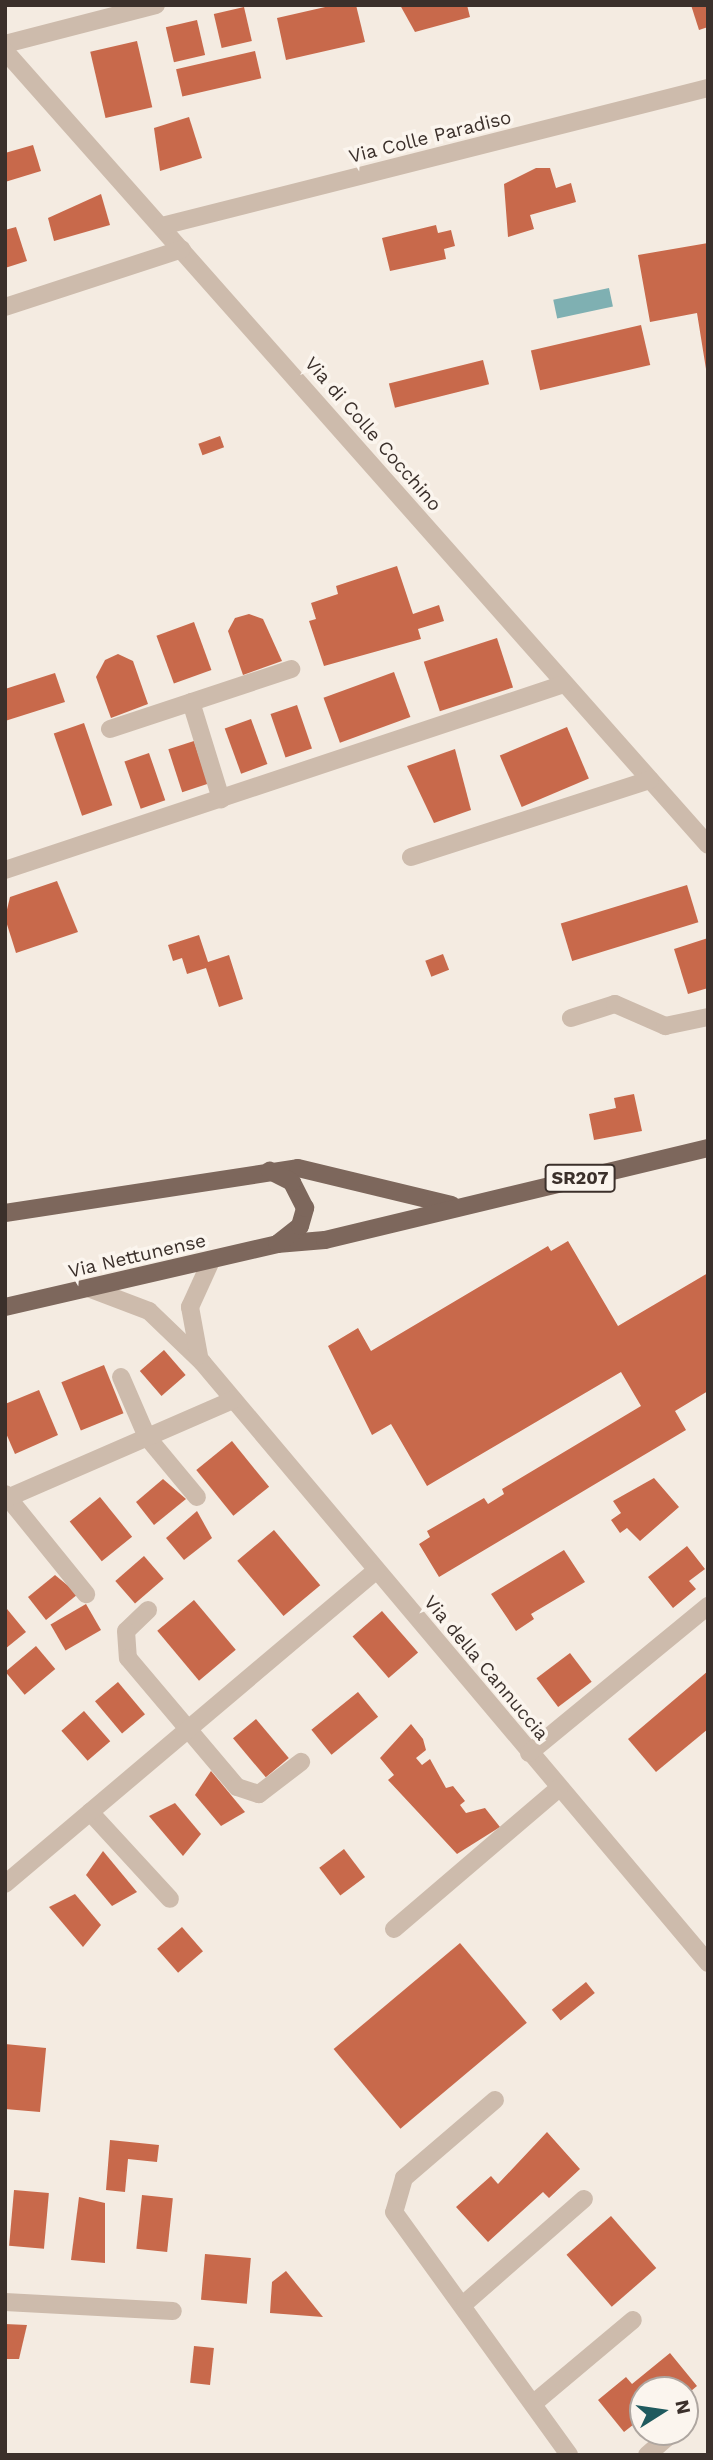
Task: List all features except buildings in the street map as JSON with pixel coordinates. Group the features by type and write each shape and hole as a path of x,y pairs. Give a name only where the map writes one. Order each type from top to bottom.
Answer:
{"main road":[{"name":"Via Nettunense","path":"5,1307 277,1244 325,1240 452,1205 708,1147"},
{"name":"Via Nettunense","path":"5,1213 263,1170 326,1171 452,1205"},
{"name":"Via Nettunense","path":"263,1170 292,1182 305,1208 300,1226 277,1244"}],"street":[{"path":"5,44 156,5"},
{"name":"Via di Colle Cocchino","path":"5,51 708,845"},
{"name":"Via Colle Paradiso","path":"162,226 708,88"},
{"path":"5,307 182,249"},
{"path":"110,729 291,669"},
{"path":"5,870 564,684"},
{"path":"191,702 220,799"},
{"path":"411,857 650,780"},
{"path":"570,1018 615,1004 665,1026 708,1017"},
{"name":"Via della Cannuccia","path":"202,1362 190,1315 211,1261"},
{"name":"Via della Cannuccia","path":"91,1289 149,1311 202,1362 708,1963"},
{"path":"121,1377 147,1437 197,1497"},
{"path":"86,1594 6,1497 233,1400"},
{"path":"5,1884 376,1570"},
{"path":"529,1753 708,1606"},
{"path":"148,1610 126,1631 125,1652 246,1794 266,1790 301,1762"},
{"path":"394,1929 559,1788"},
{"path":"90,1812 170,1899"},
{"path":"495,2100 404,2178 394,2197 399,2225 465,2303 496,2360 534,2403 569,2455"},
{"path":"465,2303 584,2199"},
{"path":"5,2302 173,2311"},
{"path":"534,2403 633,2320"}],"water":[{"path":"609,288 613,307 557,318 553,300"}]}
